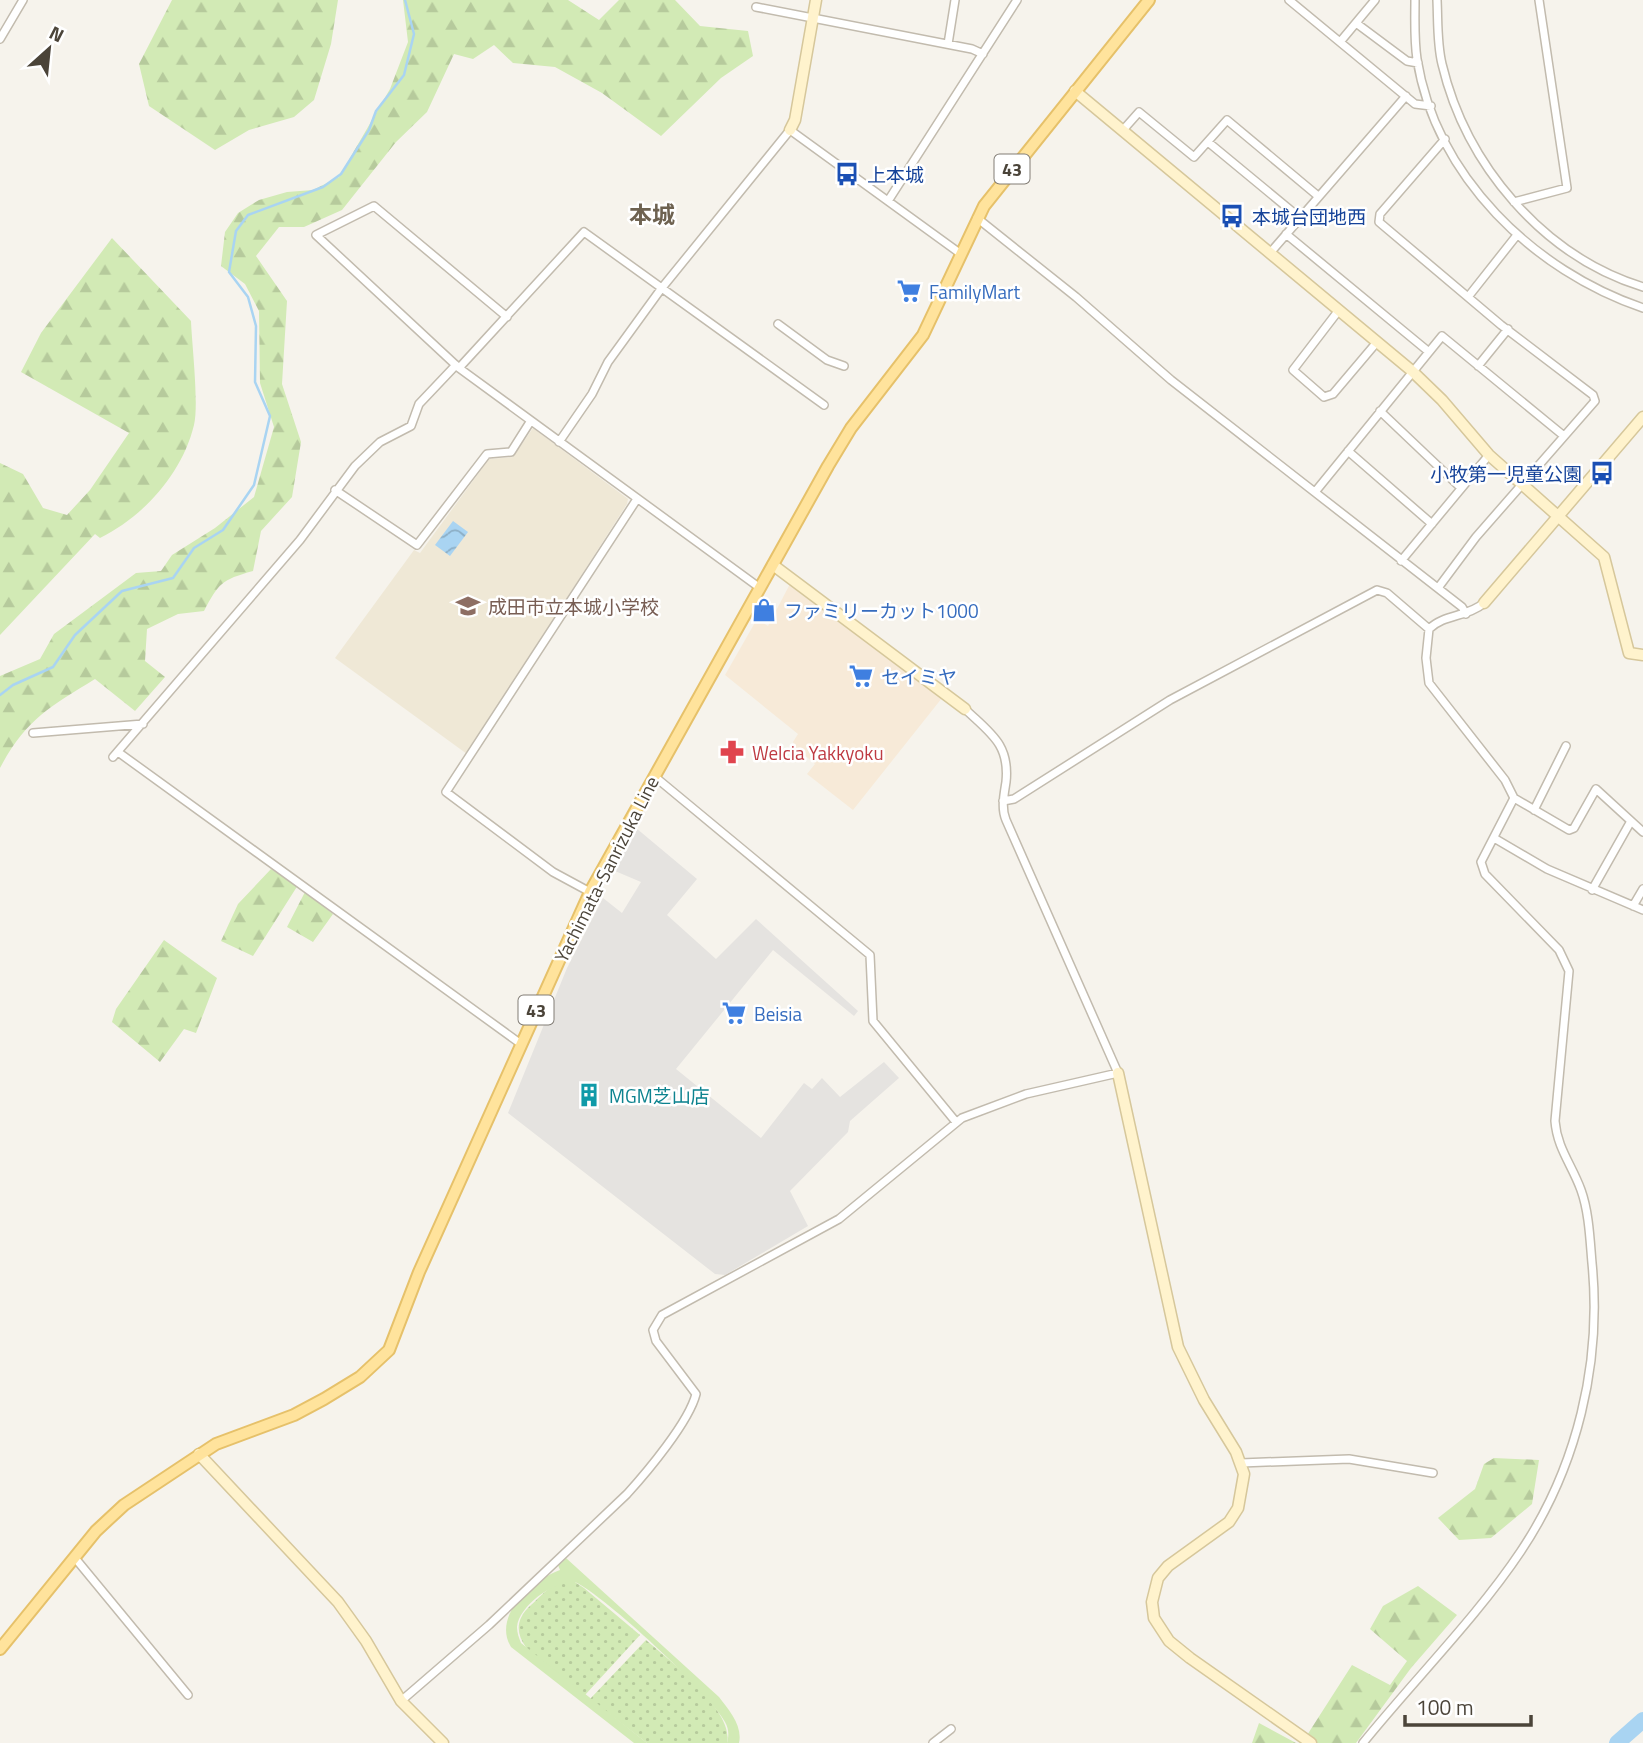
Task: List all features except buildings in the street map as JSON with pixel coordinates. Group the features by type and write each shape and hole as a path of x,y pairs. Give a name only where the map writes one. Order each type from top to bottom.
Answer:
{"main road":[{"name":"Yachimata-Sanrizuka Line","path":"0,1649 110,1517 199,1454 229,1438 294,1415 324,1399 360,1377 388,1350 590,892 653,775 851,428 923,335 977,218 993,192 1149,0"}],"street":[{"path":"0,39 23,0"},
{"path":"559,442 592,394 608,362 661,289 790,130 795,120 816,0"},
{"path":"947,44 955,0"},
{"path":"888,201 1017,0"},
{"path":"1289,0 1418,106 1431,106"},
{"path":"1340,42 1375,0"},
{"path":"1415,0 1418,63 1431,106 1445,139 1475,189 1517,235 1570,275 1606,294 1643,308"},
{"path":"1437,0 1441,62 1457,109 1478,153 1514,202 1568,249 1614,275 1643,287"},
{"path":"1514,202 1567,188 1539,0"},
{"path":"756,7 947,44 983,54"},
{"path":"1356,23 1407,61 1418,63"},
{"path":"1075,91 1412,372 1442,400 1489,455 1604,557 1629,653 1643,654"},
{"path":"1270,253 1406,96"},
{"path":"1123,130 1139,112 1194,157 1227,120 1318,196"},
{"path":"790,130 961,254"},
{"path":"1438,588 1476,537 1594,404 1593,395 1507,329 1378,220 1445,139"},
{"path":"1208,142 1300,218"},
{"path":"507,317 374,206 316,235 458,367 760,588"},
{"path":"977,218 1076,297 1171,380 1438,588 1466,614"},
{"path":"521,1044 116,755 300,540 335,490 380,442 411,426 419,404 507,317 584,232 824,405"},
{"path":"1286,234 1429,352"},
{"path":"1468,297 1517,235"},
{"path":"1339,310 1293,370 1324,397 1333,394 1377,342"},
{"path":"778,324 827,360 844,366"},
{"path":"1478,366 1507,329"},
{"path":"1315,492 1442,336 1564,436"},
{"path":"1380,411 1461,488"},
{"path":"1643,417 1483,603 1466,614 1435,623 1429,629 1426,658 1429,683 1505,780 1514,798 1569,830 1574,828 1595,789 1643,832"},
{"path":"335,490 417,545 487,454 511,452 530,422"},
{"path":"1348,451 1432,524"},
{"path":"1401,561 1489,455"},
{"path":"590,892 553,872 446,792 637,499"},
{"path":"773,565 965,709 1003,750 1007,766 1003,801 1006,820 1118,1073 1178,1347 1199,1391 1241,1463 1244,1483 1238,1508 1224,1527 1162,1572 1153,1592 1154,1618 1158,1627 1180,1649 1311,1743"},
{"path":"1003,801 1014,799 1170,700 1373,590 1387,593 1429,629"},
{"path":"33,733 143,724"},
{"path":"1534,810 1566,746"},
{"path":"653,775 870,955 873,1021 956,1122"},
{"path":"1363,1743 1498,1583 1532,1533 1562,1475 1577,1431 1591,1362 1595,1311 1584,1203 1577,1180 1558,1144 1555,1121 1569,971 1559,950 1485,874 1481,862 1514,798"},
{"path":"1592,890 1632,821"},
{"path":"1494,838 1547,869 1643,910"},
{"path":"1633,906 1643,889"},
{"path":"401,1701 489,1625 627,1494 645,1474 682,1420 696,1394 656,1341 653,1330 658,1319 839,1219 956,1122 981,1109 1026,1094 1118,1073"},
{"path":"199,1454 343,1608 401,1701 443,1743"},
{"path":"1241,1463 1349,1459 1433,1473"},
{"path":"75,1558 188,1695"},
{"path":"933,1743 951,1729"}],"shaded area":[{"name":"成田市立本城小学校","path":"533,428 628,499 627,504 467,754 335,658 414,550 420,553 489,459 513,457"},
{"path":"791,582 942,698 853,810 807,774 815,764 795,747 793,742 798,734 725,675 757,619 768,626"},
{"path":"636,828 697,879 667,915 716,959 756,919 858,1011 854,1016 773,950 676,1069 761,1138 804,1083 812,1089 822,1078 840,1097 884,1062 899,1078 850,1121 848,1132 790,1191 808,1226 725,1275 715,1274 508,1113 567,968 603,898 622,913 641,882 615,871"}],"green space":[{"path":"172,0 338,0 331,44 314,100 294,117 249,130 215,150 149,106 139,64"},
{"path":"403,0 568,0 599,20 619,0 675,0 700,26 748,31 753,56 721,78 661,136 602,93 555,67 513,63 494,45 473,59 454,54 427,112 396,142 342,210 304,227 279,227 256,256 287,301 282,384 301,442 292,497 261,531 253,571 222,584 204,611 178,614 147,629 145,661 165,677 135,711 95,679 40,716 19,737 0,768 0,676 40,659 54,634 136,573 161,571 172,555 215,528 254,497 274,427 260,383 259,311 245,284 221,266 225,232 238,213 259,200 287,192 313,190 339,177 390,89 408,42"},
{"path":"112,238 191,321 196,389 194,425 180,460 159,492 116,529 100,538 95,534 0,635 0,463 23,474 43,508 67,515 90,490 129,433 21,372 41,333"},
{"path":"271,869 298,885 253,956 221,941 238,904"},
{"path":"305,892 333,914 313,942 287,927"},
{"path":"164,940 217,978 196,1033 184,1029 160,1062 112,1022 116,1009"},
{"path":"1494,1458 1539,1460 1532,1504 1491,1538 1459,1540 1438,1518 1475,1489 1484,1464"},
{"path":"566,1558 719,1697 737,1724 739,1743 727,1743 725,1722 679,1669 632,1625 575,1582 567,1582 548,1590 524,1610 517,1627 521,1643 647,1743 634,1743 511,1647 507,1623 511,1612 527,1591 560,1570 558,1565"},
{"path":"561,1582 575,1582 584,1588 640,1635 585,1695 533,1656 519,1631 521,1618 531,1605"},
{"path":"1418,1586 1457,1615 1411,1668 1356,1743 1302,1743 1352,1665 1390,1685 1407,1661 1370,1629 1383,1606"},
{"path":"646,1640 711,1701 727,1730 727,1743 647,1743 590,1699"},
{"path":"1259,1723 1296,1743 1252,1743"}],"water":[{"path":"453,521 468,532 450,556 435,545"}],"waterway":[{"path":"0,695 13,685 53,667 75,635 122,591 173,578 194,548 223,530 254,485 270,416 255,382 256,326 248,297 229,272 236,231 248,215 323,187 341,174 369,130 376,111 404,75 414,34 405,0"},
{"path":"1617,1743 1643,1720"}],"place":[{"name":"上本城","path":"847,174"},
{"name":"本城台団地西","path":"1232,216"},
{"name":"FamilyMart","path":"909,291"},
{"name":"小牧第一児童公園","path":"1602,473"},
{"name":"成田市立本城小学校","path":"468,606"},
{"name":"ファミリーカット1000","path":"764,610"},
{"name":"セイミヤ","path":"861,676"},
{"name":"Welcia Yakkyoku","path":"732,752"},
{"name":"Beisia","path":"734,1013"},
{"name":"MGM芝山店","path":"589,1095"}],"district":[{"name":"本城","path":"652,214"}]}
